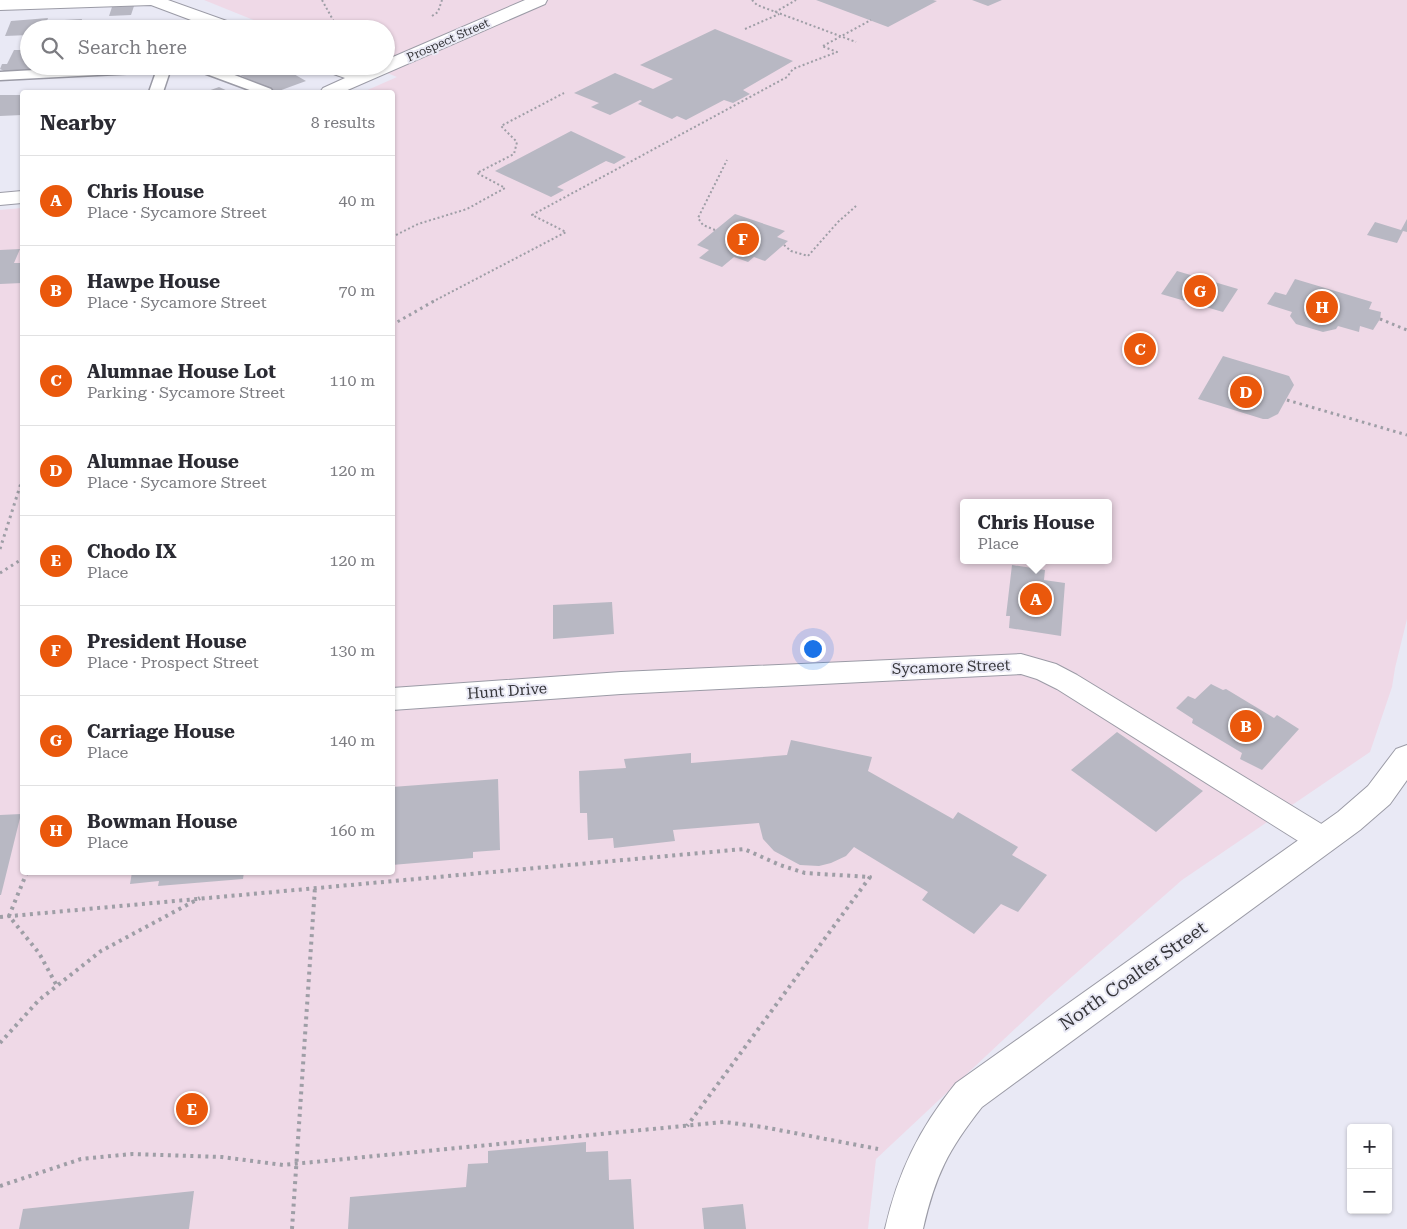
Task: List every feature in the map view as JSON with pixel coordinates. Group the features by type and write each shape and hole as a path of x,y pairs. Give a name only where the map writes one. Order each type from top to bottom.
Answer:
{"street":[{"path":"0,5 153,0 207,20"},
{"name":"Prospect Street","path":"395,63 539,0"},
{"path":"353,75 361,78"},
{"name":"Prospect Street","path":"334,90 368,75"},
{"path":"0,198 20,197"},
{"name":"Sycamore Street","path":"621,683 1021,664 1068,682 1322,840"},
{"name":"Hunt Drive","path":"395,699 621,683"},
{"name":"North Coalter Street","path":"904,1229 908,1206 932,1145 969,1095 1350,821 1379,795 1407,757"}],"lane":[{"path":"0,76 20,75"},
{"path":"157,90 161,75"},
{"path":"222,75 261,90"}],"path":[{"path":"322,0 333,20"},
{"path":"752,0 757,5 774,12 856,42"},
{"path":"774,12 796,0"},
{"path":"745,29 780,14"},
{"path":"395,323 459,287 566,232 532,215 787,77 793,69 837,52 822,46 871,20"},
{"path":"395,236 418,224 467,209 505,188 477,173 514,154 517,142 501,126 564,93"},
{"path":"715,230 703,224 698,218 727,160"},
{"path":"784,245 791,251 808,256 838,222 856,206"},
{"path":"1380,319 1407,330"},
{"path":"1286,400 1407,435"},
{"path":"0,549 20,486"},
{"path":"0,574 20,560"},
{"path":"0,917 202,897 744,849 780,865 805,873 870,877 688,1126"},
{"path":"9,916 26,875"},
{"path":"292,1229 315,887"},
{"path":"0,1044 39,1000 101,951 202,897"},
{"path":"9,916 39,953 57,986"},
{"path":"0,1186 81,1159 132,1154 222,1157 283,1165 724,1122 763,1127 878,1149"}],"shaded area":[{"path":"204,0 1407,0 1407,619 1392,687 1370,752 1182,880 1049,997 876,1159 868,1229 0,1229 0,210 20,208 20,875 395,875 395,90 368,90 397,77 392,75 395,75 395,20 254,20"}],"building":[{"path":"816,0 933,0 937,1 888,27"},
{"path":"972,0 1002,0 988,6"},
{"path":"134,6 131,15 109,16 112,7"},
{"path":"48,18 47,20 23,20"},
{"path":"20,20 20,35 5,36 11,21"},
{"path":"715,29 793,61 743,90 750,94 733,103 724,100 686,120 677,116 672,119 638,104 642,101 640,100 610,115 591,107 599,103 574,93 615,73 653,89 673,79 640,65"},
{"path":"14,50 20,50 20,73 8,73 0,69 2,64 7,64"},
{"path":"240,75 296,75 306,81 281,90 267,90"},
{"path":"219,87 226,90 211,90"},
{"path":"0,95 20,95 20,115 0,116"},
{"path":"571,131 626,157 614,164 606,161 557,187 564,190 551,197 495,171"},
{"path":"735,214 785,231 777,237 788,241 765,261 754,257 748,262 734,257 722,267 699,258 709,250 697,245"},
{"path":"1407,219 1407,232 1403,231 1397,243 1367,235 1375,222 1401,230"},
{"path":"20,249 14,263 20,263 20,283 0,284 0,250"},
{"path":"1177,271 1238,289 1223,312 1161,294"},
{"path":"1295,279 1372,302 1369,309 1381,312 1380,319 1373,330 1360,326 1359,332 1338,326 1336,329 1323,332 1296,324 1290,316 1292,312 1267,304 1275,292 1286,295"},
{"path":"1223,356 1289,376 1294,385 1278,414 1268,419 1263,419 1198,399"},
{"path":"1012,565 1045,570 1044,580 1065,583 1061,636 1009,628 1010,616 1006,616"},
{"path":"612,602 614,634 553,639 553,605"},
{"path":"1211,684 1223,690 1226,689 1274,718 1277,715 1299,729 1262,770 1240,759 1242,753 1192,723 1193,719 1176,708 1188,696 1195,699"},
{"path":"1117,732 1203,791 1156,832 1071,770"},
{"path":"791,740 872,757 868,771 953,819 958,812 1018,847 1012,855 1047,875 1018,912 1001,904 974,934 922,900 928,892 854,847 846,856 831,863 819,866 800,865 774,851 763,839 759,823 673,830 675,841 614,848 613,838 588,840 587,813 580,813 579,771 626,768 624,759 691,753 691,763 787,755"},
{"path":"498,779 500,850 473,852 473,858 395,865 395,787"},
{"path":"20,814 1,895 0,895 0,815"},
{"path":"132,875 244,875 243,879 158,886 159,881 130,884"},
{"path":"586,1142 586,1152 608,1151 609,1180 631,1179 634,1229 348,1229 350,1197 466,1187 468,1164 488,1163 488,1151"},
{"path":"194,1191 189,1229 19,1229 23,1209"},
{"path":"743,1204 746,1229 704,1229 702,1208"}],"place":[{"name":"President House","path":"743,239"},
{"name":"Carriage House","path":"1200,291"},
{"name":"Bowman House","path":"1322,307"},
{"name":"Alumnae House Lot","path":"1140,349"},
{"name":"Alumnae House","path":"1246,392"},
{"name":"Chris House","path":"1036,599"},
{"name":"Hawpe House","path":"1246,726"},
{"name":"Chodo IX","path":"192,1109"}]}
